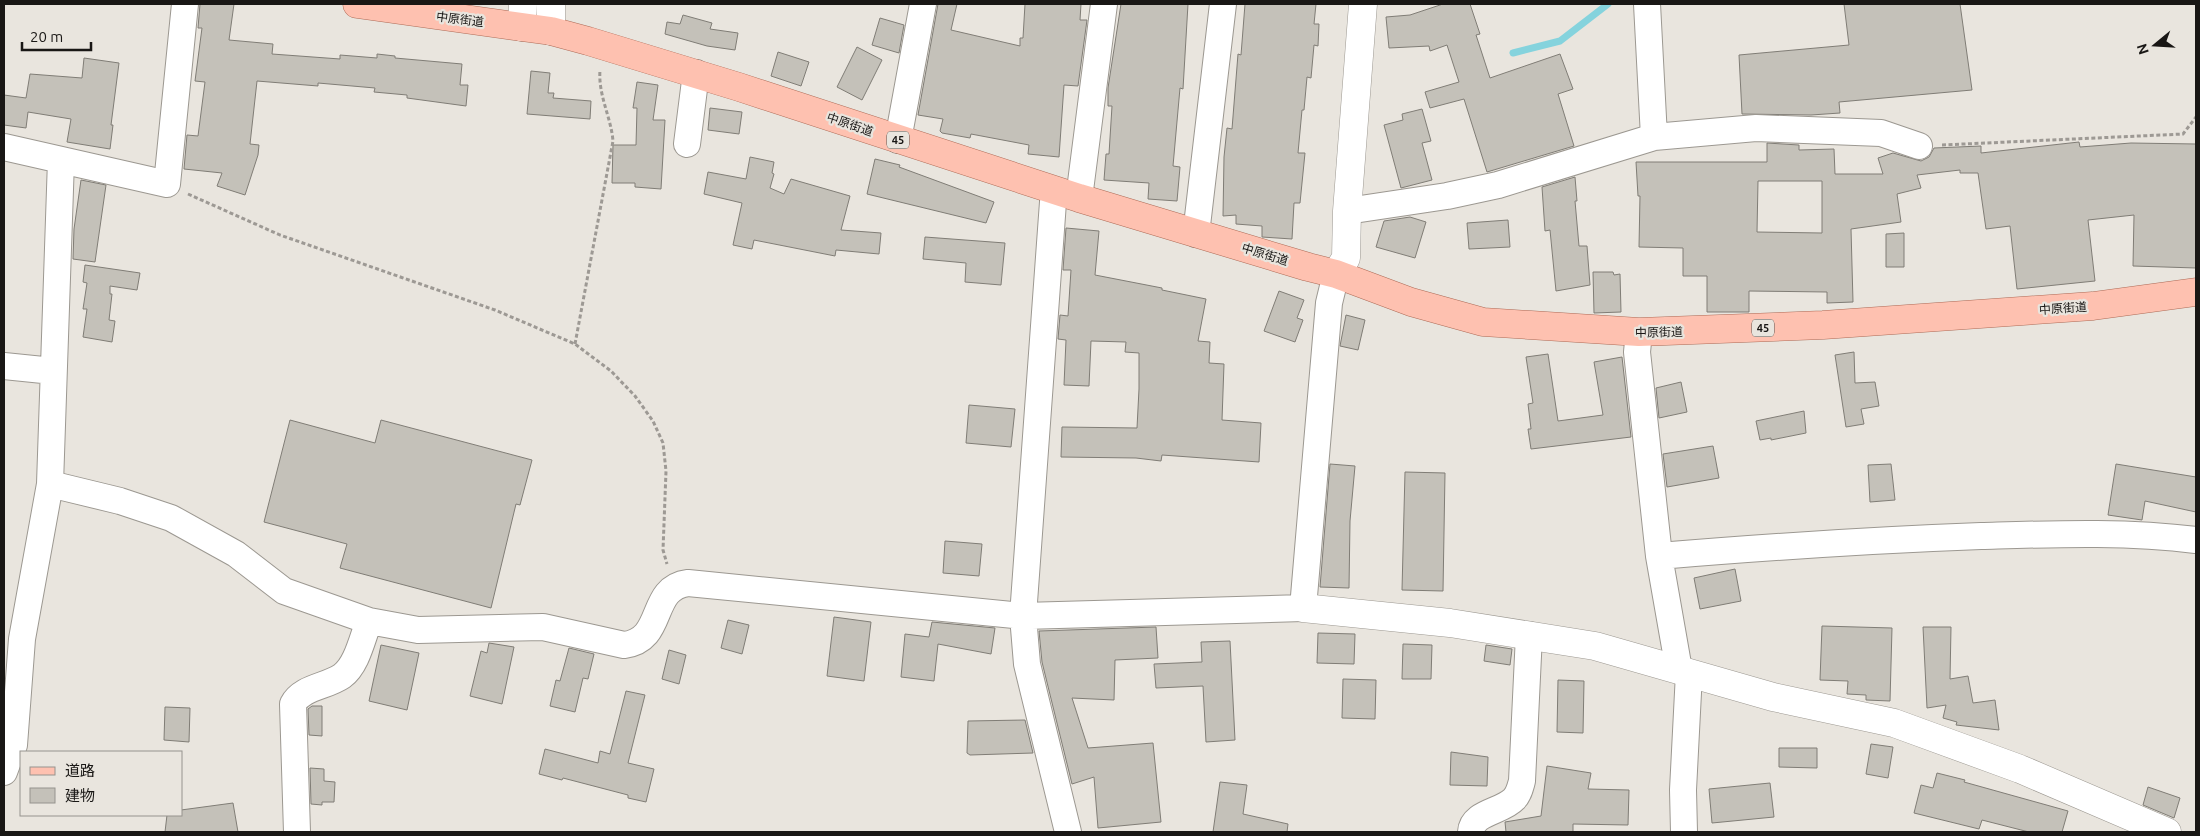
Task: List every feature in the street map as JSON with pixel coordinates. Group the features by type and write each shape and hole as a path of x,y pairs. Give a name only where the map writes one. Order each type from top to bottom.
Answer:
{"main road":[{"name":"中原街道","path":"357,4 523,15 551,31 696,73 1068,194 1196,234 1336,274 1412,302 1483,322 1639,332 1823,325 2083,307 2196,292"}],"street":[{"path":"4,147 167,184 186,4"},
{"path":"551,4 551,31"},
{"path":"898,140 923,4"},
{"path":"1068,832 1027,664 1023,616 1054,202 1068,194 1104,4"},
{"path":"1196,234 1223,4"},
{"path":"1303,608 1329,303 1336,274 1346,258 1347,211 1363,4"},
{"path":"1647,4 1654,138"},
{"path":"688,144 696,73"},
{"path":"1347,211 1447,196 1498,184 1654,138 1756,128 1881,133 1919,146"},
{"path":"4,772 14,745 22,639 50,484 61,160"},
{"path":"1639,332 1637,352 1660,556 1684,671 1684,832"},
{"path":"4,366 53,371"},
{"path":"50,484 120,501 171,518 236,554 284,591 369,622 418,630 542,627 624,645 633,644 648,633 666,595 674,586 688,583 1023,616 1303,608 1450,623 1595,646 1773,697 1894,723 2020,769 2167,832"},
{"path":"1660,556 1828,543 2049,534 2157,535 2196,540"},
{"path":"297,832 292,704 297,696 342,676 353,663 369,622"},
{"path":"1471,832 1476,820 1514,800 1520,792 1529,636"}],"path":[{"path":"575,344 613,141 612,126 602,99 599,80 600,66 606,46"},
{"path":"1919,146 2183,134 2196,117"},
{"path":"167,184 236,217 280,235 495,310 575,344 611,371 635,396 653,421 663,444 666,471 664,550 674,586"}],"building":[{"path":"200,4 234,4 229,40 273,44 272,54 340,59 340,55 377,58 377,54 395,56 395,58 462,64 460,85 468,85 466,106 407,98 407,95 374,92 375,88 318,83 318,86 257,81 250,144 259,145 258,155 245,195 217,186 222,173 184,169 187,135 198,136 205,82 195,81 202,28 198,28"},
{"path":"938,4 957,4 951,30 1020,46 1020,38 1023,38 1025,4 1081,4 1080,20 1087,20 1078,86 1064,85 1059,157 1028,154 1029,145 971,134 970,138 942,133 940,131 943,119 918,115"},
{"path":"1121,4 1188,4 1183,89 1180,88 1173,166 1180,167 1177,201 1148,199 1149,183 1104,180 1106,154 1109,154 1112,106 1108,106 1108,88"},
{"path":"1245,4 1316,4 1314,24 1319,24 1318,46 1314,45 1311,78 1307,77 1304,110 1302,110 1298,153 1305,153 1300,203 1294,203 1292,239 1262,237 1262,226 1236,224 1236,215 1223,216 1224,157 1227,128 1232,129 1238,54 1241,55"},
{"path":"1443,4 1470,4 1480,34 1476,35 1490,78 1560,54 1573,89 1558,94 1574,146 1487,172 1464,99 1430,108 1425,92 1459,82 1447,45 1430,51 1429,46 1389,48 1386,17 1410,15"},
{"path":"1844,4 1960,4 1972,90 1839,102 1840,113 1811,115 1742,114 1739,55 1849,45"},
{"path":"683,15 712,23 710,29 738,33 735,50 707,46 665,34 667,22 680,24"},
{"path":"880,18 904,25 899,53 872,45"},
{"path":"857,47 882,60 862,100 837,87"},
{"path":"778,52 809,62 801,86 771,76"},
{"path":"84,58 119,63 111,125 113,125 110,149 67,142 71,119 28,112 26,128 4,125 4,95 26,98 30,74 82,78"},
{"path":"531,71 550,73 548,93 554,93 553,98 591,101 590,119 527,114"},
{"path":"637,82 658,85 653,120 665,120 661,189 635,187 635,183 612,183 613,145 636,145 637,108 633,108"},
{"path":"710,108 742,112 739,134 708,130"},
{"path":"1422,109 1431,141 1422,143 1432,180 1401,188 1384,125 1403,120 1402,114"},
{"path":"2079,142 2080,147 2131,143 2196,144 2196,268 2133,266 2134,215 2088,220 2095,281 2017,289 2010,226 1986,229 1978,173 1960,173 1960,170 1917,175 1921,188 1897,194 1901,222 1851,229 1853,302 1827,303 1827,292 1749,291 1749,312 1707,312 1707,276 1683,276 1683,248 1639,247 1640,196 1638,196 1636,162 1767,162 1767,143 1799,145 1799,150 1834,149 1835,174 1883,174 1878,158 1893,153 1921,161 1929,157 1934,148 1981,146 1981,153","holes":["1758,181 1822,181 1822,233 1757,232"]},
{"path":"750,157 774,162 772,173 774,174 770,188 784,194 791,179 850,196 841,230 881,233 879,254 836,250 835,256 754,240 752,249 733,245 742,203 704,194 708,172 746,179"},
{"path":"875,159 900,165 899,167 994,202 986,223 867,194"},
{"path":"1575,177 1579,246 1587,246 1590,285 1556,291 1550,230 1545,231 1542,187"},
{"path":"81,180 106,185 95,262 73,259 74,229"},
{"path":"1410,217 1426,222 1415,258 1376,247 1384,221"},
{"path":"1508,220 1510,247 1469,249 1467,223"},
{"path":"1066,228 1099,231 1095,275 1206,299 1198,341 1210,342 1209,363 1224,364 1222,420 1261,423 1259,462 1162,455 1161,461 1136,458 1061,457 1062,427 1137,428 1139,389 1139,353 1125,352 1126,342 1091,341 1089,386 1064,385 1066,340 1058,339 1060,315 1068,316 1071,270 1063,270"},
{"path":"1904,233 1904,267 1886,267 1886,234"},
{"path":"925,237 1005,243 1001,285 965,282 966,263 923,259"},
{"path":"85,265 140,273 137,290 110,286 110,294 112,294 109,320 115,321 112,342 83,337 87,309 83,309 87,283 83,282"},
{"path":"1593,272 1620,274 1621,312 1594,313"},
{"path":"1279,291 1304,300 1297,318 1303,320 1295,342 1264,331"},
{"path":"1346,315 1365,320 1358,350 1340,346"},
{"path":"1854,352 1855,383 1875,382 1879,406 1861,409 1864,424 1846,427 1835,355"},
{"path":"1548,354 1558,421 1603,415 1594,362 1622,357 1631,437 1531,449 1528,429 1531,429 1528,404 1533,403 1526,357"},
{"path":"1681,382 1687,412 1659,418 1656,388"},
{"path":"969,405 1015,409 1011,447 966,443"},
{"path":"1804,411 1806,433 1771,440 1771,438 1760,440 1756,421"},
{"path":"290,420 375,443 381,420 532,460 520,505 516,504 491,608 340,568 347,544 264,522"},
{"path":"1713,446 1719,478 1667,487 1663,454"},
{"path":"1330,464 1355,466 1350,521 1349,588 1320,587"},
{"path":"1891,464 1895,500 1870,502 1868,465"},
{"path":"2116,464 2196,477 2196,512 2145,501 2142,520 2108,515"},
{"path":"1405,472 1445,473 1443,591 1402,590"},
{"path":"945,541 982,544 979,576 943,573"},
{"path":"1735,569 1741,601 1700,609 1694,578"},
{"path":"834,617 871,622 864,681 827,676"},
{"path":"728,620 749,625 742,654 721,648"},
{"path":"932,622 995,628 991,654 938,644 934,681 901,677 905,634 929,637"},
{"path":"1822,626 1892,628 1890,701 1866,700 1866,695 1847,694 1848,681 1820,680"},
{"path":"1156,627 1158,658 1115,660 1114,700 1072,698 1088,748 1153,743 1161,822 1098,828 1094,777 1072,784 1042,662 1039,631"},
{"path":"1923,627 1951,627 1950,679 1968,676 1973,703 1995,700 1999,730 1956,725 1957,722 1943,718 1946,705 1927,708"},
{"path":"1318,633 1355,634 1354,664 1317,663"},
{"path":"1230,641 1235,740 1206,742 1203,686 1156,688 1154,664 1202,662 1201,642"},
{"path":"489,643 514,647 502,704 470,696 481,651 487,653"},
{"path":"1403,644 1432,645 1431,679 1402,679"},
{"path":"381,645 419,653 407,710 369,701"},
{"path":"1486,645 1512,649 1510,665 1484,661"},
{"path":"569,648 594,654 588,679 583,678 575,712 550,706 556,680 560,681"},
{"path":"669,650 686,655 679,684 662,679"},
{"path":"1343,679 1376,680 1375,719 1342,718"},
{"path":"1558,680 1584,681 1583,733 1557,732"},
{"path":"626,691 645,695 628,763 654,769 646,802 628,798 628,795 563,778 562,780 539,774 545,749 598,763 600,751 610,754"},
{"path":"312,706 322,706 322,736 309,735 308,709"},
{"path":"165,707 190,708 189,742 164,740"},
{"path":"1025,720 1033,753 970,755 967,753 968,721"},
{"path":"1871,744 1893,747 1888,778 1866,774"},
{"path":"1779,748 1817,748 1817,768 1779,767"},
{"path":"1451,752 1488,757 1487,786 1450,785"},
{"path":"1547,766 1591,773 1588,789 1629,790 1628,825 1573,824 1573,832 1506,832 1505,822 1541,816"},
{"path":"310,768 324,769 324,781 335,782 334,802 322,802 322,805 311,804"},
{"path":"1937,773 2068,811 2062,832 2029,832 1982,820 1979,829 1914,813 1921,785 1933,788"},
{"path":"1220,782 1247,785 1243,814 1288,824 1287,832 1213,832"},
{"path":"1770,783 1774,817 1712,823 1709,789"},
{"path":"2148,787 2180,798 2174,818 2143,805"},
{"path":"233,803 238,832 165,832 167,816 182,816 182,810"}],"waterway":[{"path":"1513,53 1560,41 1608,4"}]}
